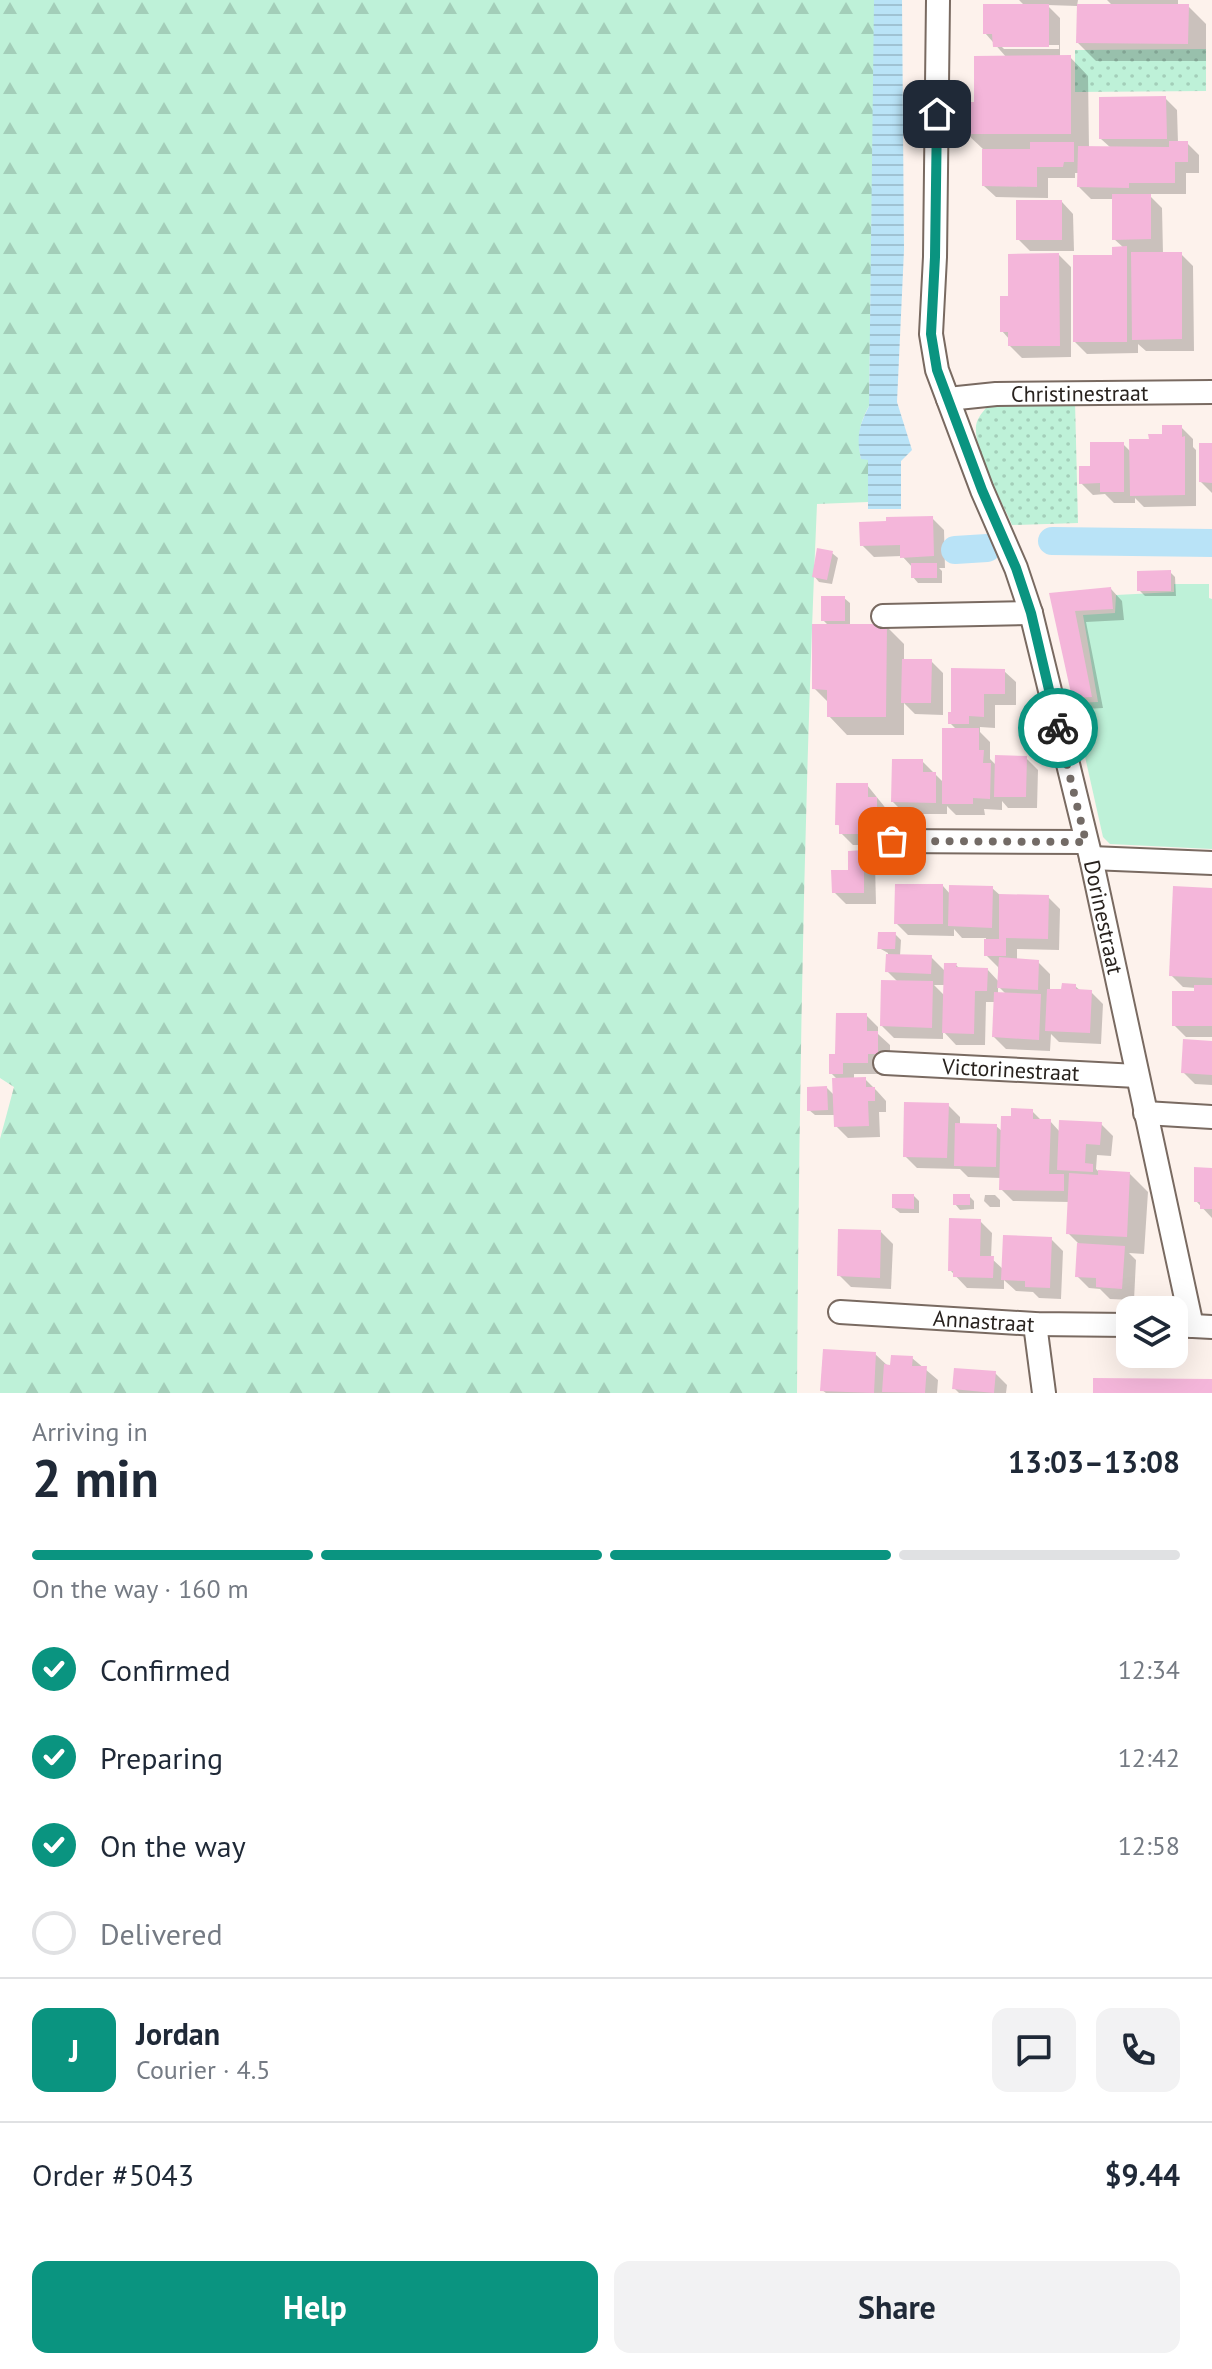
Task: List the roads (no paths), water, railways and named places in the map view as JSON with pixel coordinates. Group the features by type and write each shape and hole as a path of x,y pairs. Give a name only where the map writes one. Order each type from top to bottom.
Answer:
{"street":[{"name":"Dorinestraat","path":"938,0 931,334 937,370 1031,613 1089,850 1193,1326"},
{"name":"Christinestraat","path":"948,399 996,394 1212,392"},
{"path":"883,616 1031,613"},
{"path":"892,841 1089,850 1212,863"},
{"name":"Victorinestraat","path":"885,1063 1137,1076"},
{"path":"1145,1113 1212,1117"},
{"name":"Annastraat","path":"840,1312 1035,1324 1116,1325"},
{"path":"1035,1324 1044,1393"}],"water":[{"path":"874,0 902,0 904,250 897,402 912,450 901,461 901,509 868,509 868,460 861,459 859,444 861,426 869,406"}],"waterway":[{"path":"1052,541 1212,543"},
{"path":"955,550 987,548"}]}
